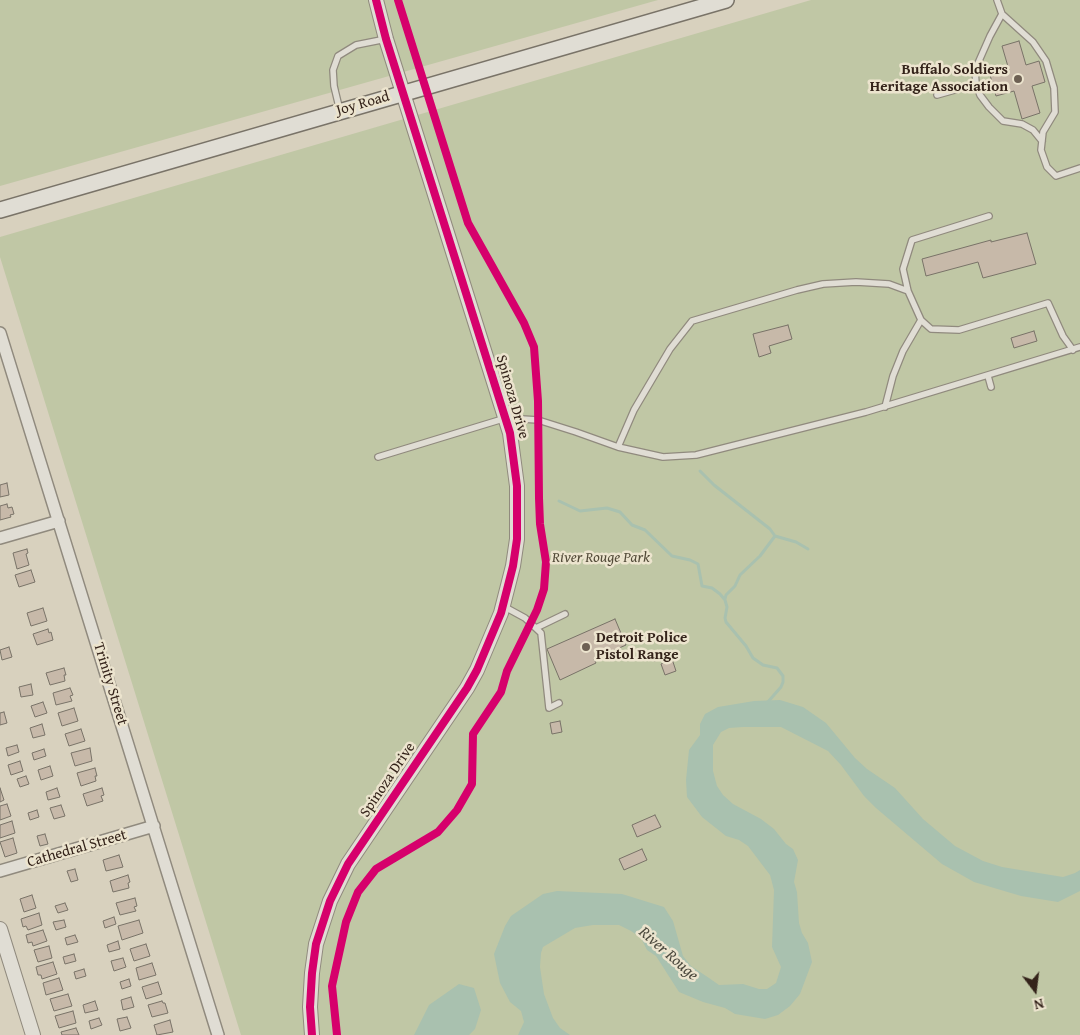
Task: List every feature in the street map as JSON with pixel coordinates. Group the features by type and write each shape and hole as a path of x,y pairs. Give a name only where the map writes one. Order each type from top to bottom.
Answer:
{"main road":[{"name":"Joy Road","path":"0,210 726,0"}],"street":[{"name":"Spinoza Drive","path":"312,1035 310,1007 312,973 316,944 330,901 354,856 467,688 486,652 504,606 513,566 518,513 514,460 506,418 386,40 376,0"},
{"name":"Trinity Street","path":"0,333 218,1035"},
{"path":"0,538 59,521"},
{"name":"Cathedral Street","path":"0,871 154,826"},
{"path":"0,929 33,1035"}],"lane":[{"path":"997,0 1002,14 1032,42 1046,61 1054,88 1055,112 1043,132 1041,150 1047,167 1056,176 1080,168"},
{"path":"1002,14 975,70 976,84 989,107 1003,120 1022,124 1033,130 1042,141"},
{"path":"340,111 334,86 333,70 338,56 356,45 386,40"},
{"path":"937,95 976,84"},
{"path":"989,216 912,240 903,269 908,291 921,320 931,329 959,330 1048,303 1062,336 1073,350"},
{"path":"618,447 634,410 670,349 692,321 823,284 856,282 889,284 908,291"},
{"path":"885,407 893,376 903,350 921,320"},
{"path":"378,457 506,418 538,420 618,447 663,457 696,456 885,407 1073,350 1080,346"},
{"path":"988,376 992,387"},
{"path":"504,606 525,618 541,633 549,708 560,703"},
{"path":"536,628 565,614"}],"green space":[{"path":"0,0 658,0 0,186"},
{"name":"River Rouge Park","path":"811,0 1080,0 1080,1035 241,1035 0,257 0,237"}],"water":[{"name":"River Rouge","path":"780,700 803,707 826,723 855,758 867,769 895,788 923,819 955,846 983,861 1002,867 1063,877 1080,870 1080,891 1058,902 1021,896 974,882 942,864 876,808 828,751 781,727 729,728 721,732 713,745 713,771 717,786 733,804 761,819 774,829 786,844 793,849 798,860 794,882 797,892 799,923 808,943 812,962 800,994 790,1006 778,1015 765,1019 735,1014 725,1008 703,1002 679,992 656,956 647,950 641,938 631,931 619,925 593,925 575,928 543,947 541,953 540,967 544,994 553,1018 560,1028 570,1035 518,1035 524,1022 521,1011 510,1002 500,983 494,954 511,916 543,894 557,891 622,894 664,907 673,921 683,956 691,966 719,985 743,984 759,989 767,989 776,983 781,967 772,947 774,890 770,875 748,846 739,840 726,836 702,817 687,797 686,780 689,750 700,735 700,724 705,714 718,707 754,701"},
{"path":"459,984 474,988 481,1010 475,1029 469,1035 414,1035 429,1005"}],"building":[{"name":"Buffalo Soldiers Heritage Association","path":"1019,41 1026,65 1039,61 1045,82 1032,86 1040,113 1022,119 1014,91 996,96 990,75 1009,70 1002,46"},
{"path":"1027,233 1036,264 983,278 978,262 926,276 922,259 991,240 991,242"},
{"path":"788,325 792,339 769,346 771,353 759,357 753,334"},
{"path":"1034,331 1037,341 1014,348 1011,338"},
{"path":"7,483 9,495 0,497 0,485"},
{"path":"7,504 8,508 12,507 14,514 10,515 11,517 0,520 0,506"},
{"path":"27,549 28,553 26,554 29,565 17,569 13,553"},
{"path":"31,570 35,582 19,587 15,575"},
{"path":"43,608 47,621 31,626 27,613"},
{"name":"Detroit Police Pistol Range","path":"615,619 626,645 594,659 596,663 560,680 547,649"},
{"path":"48,629 53,640 37,645 33,634"},
{"path":"9,647 12,657 2,660 0,650"},
{"path":"657,654 659,660 654,661 652,655"},
{"path":"672,659 676,671 665,675 661,664"},
{"path":"64,668 65,681 50,685 46,673"},
{"path":"31,684 33,695 21,697 19,687"},
{"path":"70,688 73,695 70,696 72,701 56,705 53,693"},
{"path":"43,702 47,713 35,717 31,706"},
{"path":"74,708 78,721 62,726 58,713"},
{"path":"4,712 7,723 0,725 0,713"},
{"path":"560,721 562,732 552,734 550,723"},
{"path":"42,724 45,735 33,738 30,728"},
{"path":"81,729 85,741 69,746 65,734"},
{"path":"17,745 19,752 8,756 6,748"},
{"path":"90,748 92,761 75,766 71,753"},
{"path":"44,749 46,756 34,760 32,753"},
{"path":"20,761 23,771 11,775 8,765"},
{"path":"50,766 53,776 41,780 38,770"},
{"path":"95,768 96,781 81,786 77,773"},
{"path":"26,776 29,784 20,787 17,779"},
{"path":"0,788 4,800 0,802"},
{"path":"57,788 60,797 48,800 46,792"},
{"path":"102,788 104,795 101,796 103,801 87,806 83,794"},
{"path":"7,804 11,816 0,820 0,806"},
{"path":"61,805 65,816 54,819 50,808"},
{"path":"37,810 39,817 30,820 28,813"},
{"path":"655,815 661,827 637,837 632,825"},
{"path":"12,821 15,833 0,838 0,825"},
{"path":"45,834 48,844 40,846 37,836"},
{"path":"13,838 17,853 5,857 0,842"},
{"path":"642,849 647,860 624,870 619,859"},
{"path":"119,855 123,867 106,871 103,860"},
{"path":"75,869 78,880 71,882 67,871"},
{"path":"128,875 129,888 113,892 110,881"},
{"path":"32,895 36,908 24,912 20,899"},
{"path":"135,898 137,906 134,907 136,911 120,915 116,903"},
{"path":"65,903 68,910 58,913 55,906"},
{"path":"39,913 42,925 28,930 26,926 23,927 21,919"},
{"path":"114,917 116,924 105,928 103,921"},
{"path":"64,920 66,927 56,930 53,922"},
{"path":"139,920 143,933 122,940 118,926"},
{"path":"43,930 47,941 33,946 32,942 28,943 26,935"},
{"path":"75,935 78,942 67,945 65,938"},
{"path":"118,941 120,949 109,952 107,945"},
{"path":"146,944 150,956 134,961 130,949"},
{"path":"49,946 52,958 38,962 34,950"},
{"path":"74,954 76,961 65,964 63,957"},
{"path":"123,958 126,967 114,971 111,961"},
{"path":"53,962 57,974 42,979 41,975 38,975 36,967"},
{"path":"152,963 156,975 139,980 136,968"},
{"path":"84,969 86,976 76,979 74,972"},
{"path":"59,978 63,990 46,995 43,983"},
{"path":"129,979 131,986 122,989 120,982"},
{"path":"158,982 162,994 146,999 142,987"},
{"path":"68,994 72,1006 54,1011 50,999"},
{"path":"131,997 134,1007 123,1010 121,1000"},
{"path":"95,1001 98,1010 85,1013 83,1005"},
{"path":"162,1001 165,1003 168,1013 152,1017 148,1005"},
{"path":"73,1011 76,1023 59,1028 55,1016"},
{"path":"127,1017 131,1028 120,1031 117,1019"},
{"path":"99,1018 102,1025 91,1029 89,1021"},
{"path":"170,1020 173,1032 157,1035 154,1025"},
{"path":"76,1028 79,1035 62,1035 61,1032"}],"waterway":[{"path":"700,471 714,485 770,529 775,536 796,542 808,549"},
{"path":"559,501 580,511 607,508 620,512 632,525 645,530 672,556 698,564 702,586 712,588 725,600 727,607 726,622 746,646 753,658 763,665 777,668 783,676 781,687 767,703"},
{"path":"725,599 726,595 735,586 740,575 760,556 775,536"}],"cycle path":[{"path":"312,1035 310,1007 312,973 316,944 330,901 348,864 467,688 477,670 501,613 513,566 517,539 517,486 510,433 386,39 376,0"},
{"path":"337,1035 332,986 346,922 358,892 376,869 438,832 457,810 472,784 473,734 501,692 507,671 537,610 544,589 546,562 540,524 538,401 534,347 524,323 468,223 398,0"}],"place":[{"name":"Buffalo Soldiers Heritage Association","path":"1018,79"},
{"name":"Detroit Police Pistol Range","path":"586,647"}]}
